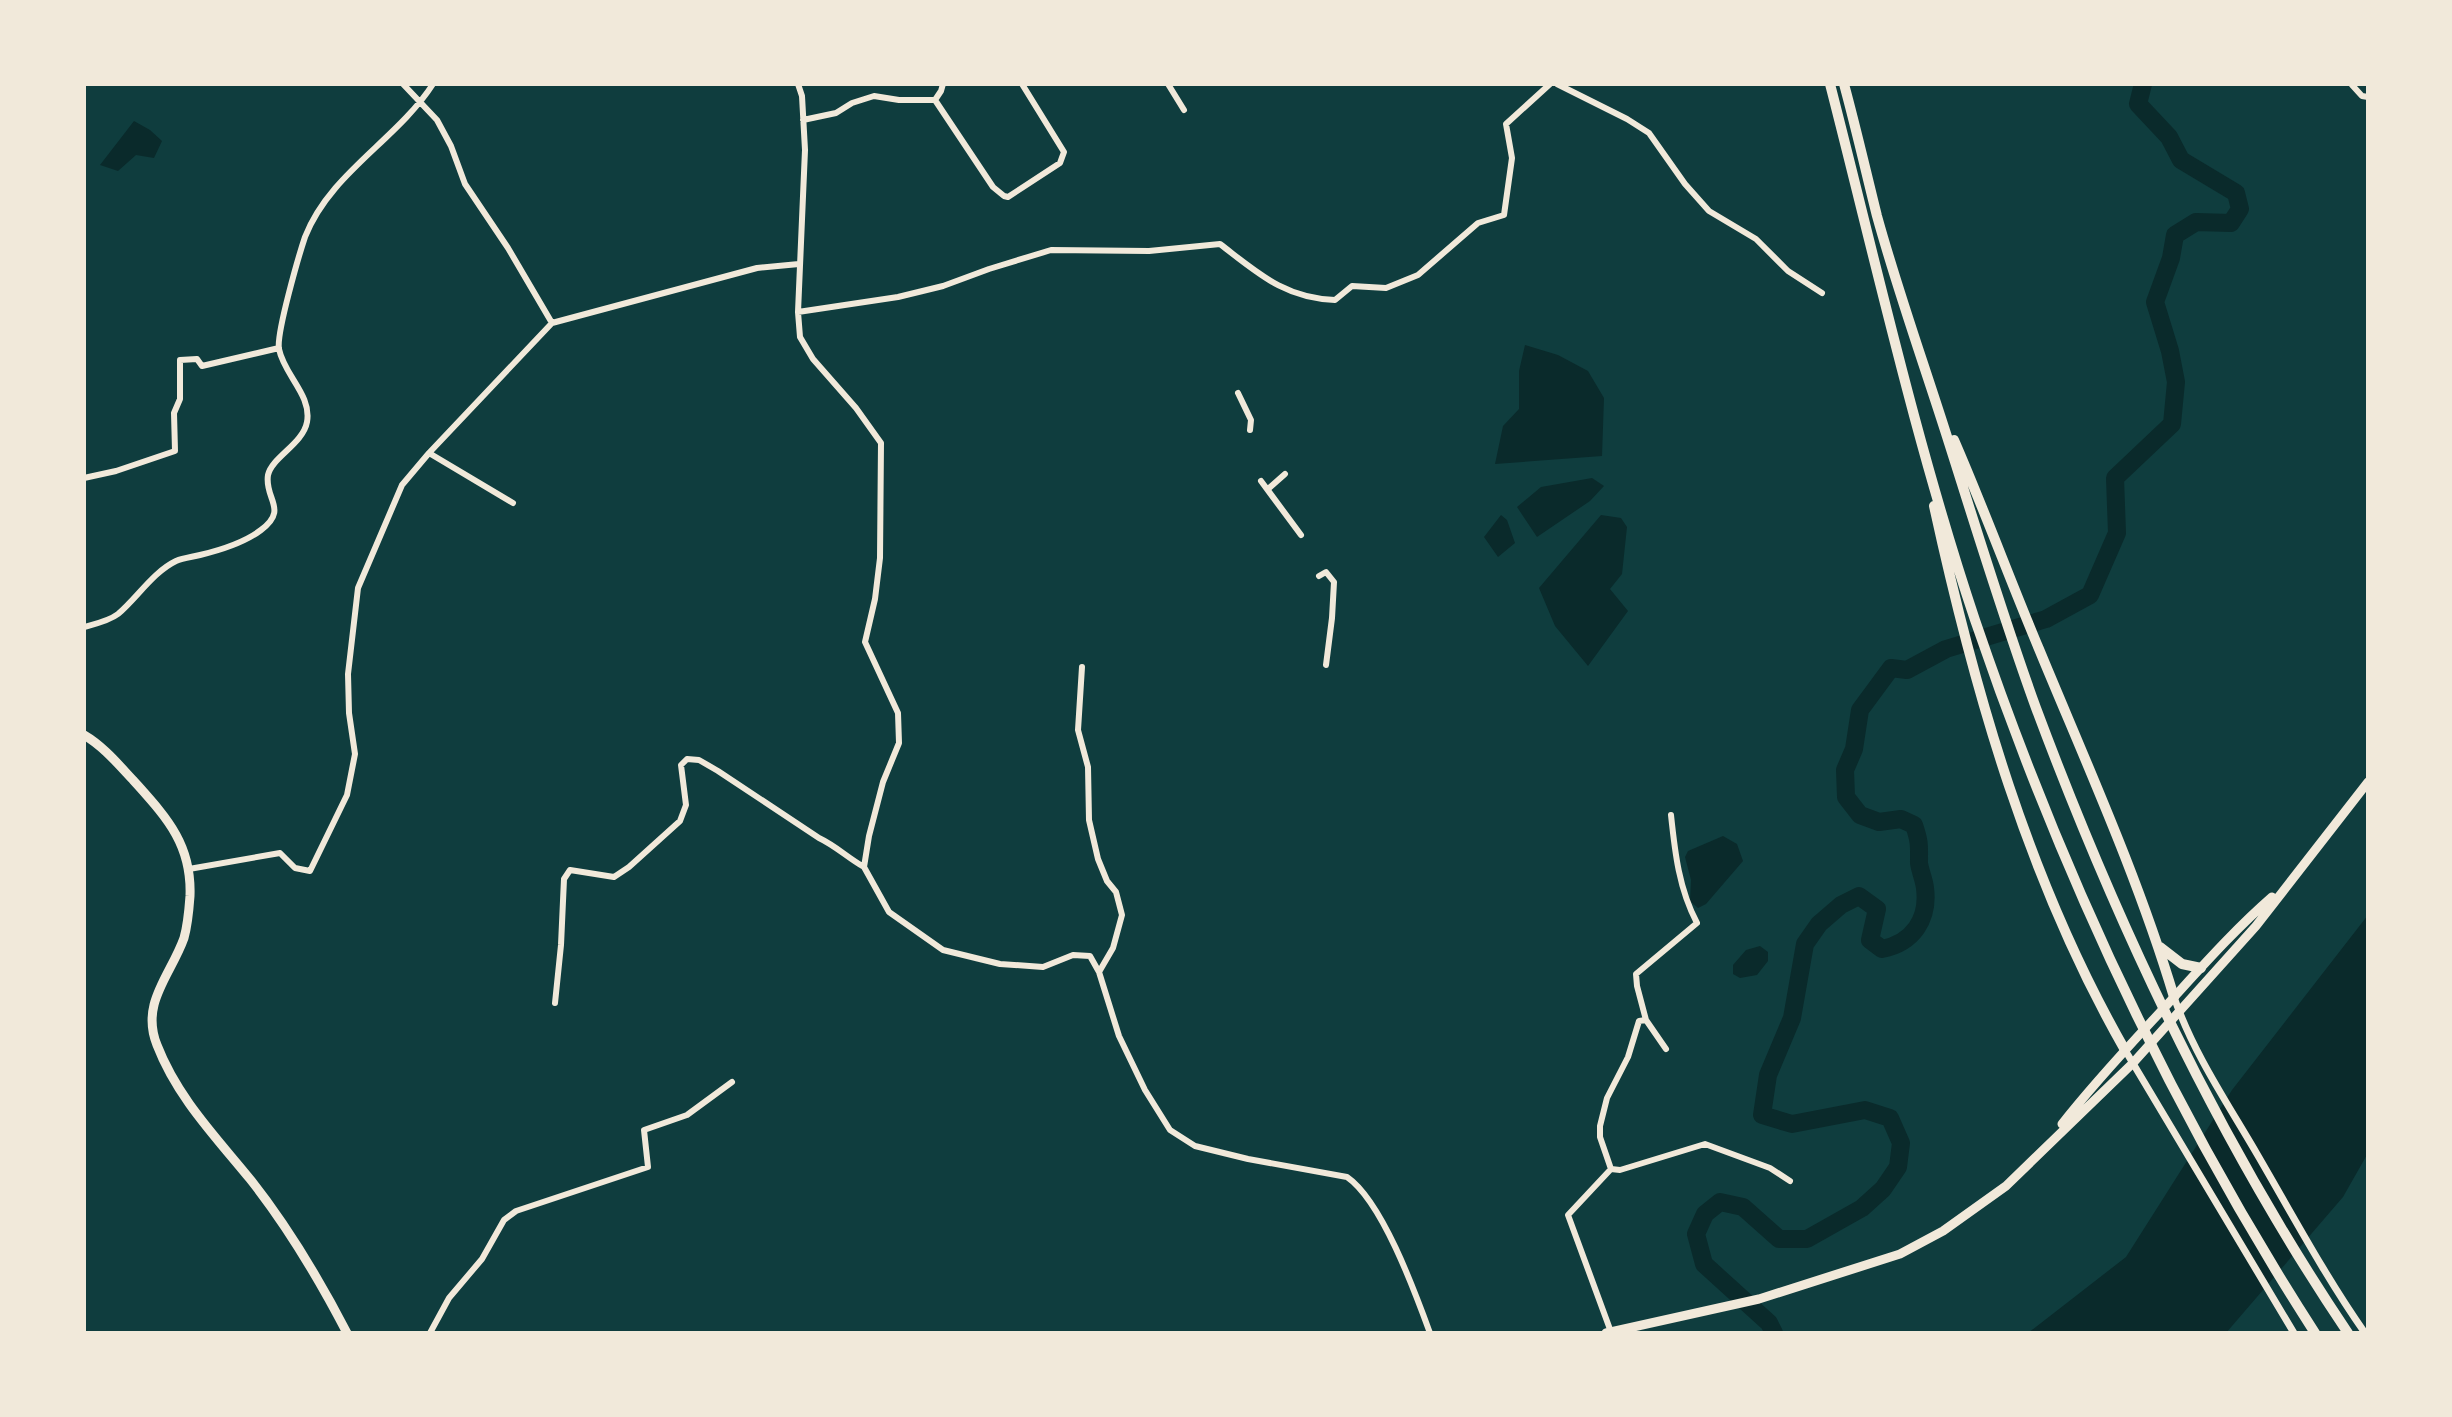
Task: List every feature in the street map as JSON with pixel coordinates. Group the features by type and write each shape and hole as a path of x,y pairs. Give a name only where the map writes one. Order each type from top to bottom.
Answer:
{"highway":[{"path":"1830,84 1911,399 1975,617 2011,721 2057,838 2119,979 2185,1113 2232,1199 2315,1333"},
{"path":"1844,84 1878,217 2001,606 2080,820 2152,984 2223,1123 2348,1333"},
{"path":"1933,390 2126,855 2159,945 2174,997"},
{"path":"1911,399 1977,685 2050,895 2125,1050"},
{"path":"2159,945 2182,964 2201,968"}],"main road":[{"path":"84,735 111,757 167,819 183,846 189,869 185,934 152,1006 152,1032 157,1045 179,1091 274,1212 313,1271 347,1333"},
{"path":"1608,1332 1759,1299 1900,1254 1943,1231 2006,1186 2133,1063 2256,926 2368,782"},
{"path":"2042,1149 2084,1095 2125,1050 2247,919 2286,884"}],"street":[{"path":"403,84 437,120 451,146 465,184 508,248 552,323"},
{"path":"84,627 115,617 161,571 176,561 240,542 271,521 276,511 267,478 272,466 289,451 307,424 306,405 279,348 284,315 305,238 318,209 352,169 421,103 433,84"},
{"path":"798,84 802,96 805,150 799,264 800,337 813,359 856,408 881,443 880,558 865,642 898,713 899,743 883,782 864,867"},
{"path":"935,100 943,84"},
{"path":"935,100 993,187 1008,197 1060,163 1064,152 1022,84"},
{"path":"1168,84 1184,110"},
{"path":"798,312 943,286 1051,250 1149,251 1220,244 1276,286 1315,299 1335,300 1352,286 1386,288 1418,275 1478,223 1504,215 1512,158 1506,124 1550,84"},
{"path":"1557,84 1649,133 1685,184 1709,211 1756,239 1788,271 1822,293"},
{"path":"2352,85 2362,96 2368,97"},
{"path":"803,120 836,113 866,97 935,100"},
{"path":"189,869 280,853 295,868 310,871 347,795 355,754 349,713 348,674 358,588 402,485 552,323 757,268 799,264"},
{"path":"84,478 175,451 174,413 180,399 180,360 197,359 202,366 279,348"},
{"path":"1238,393 1251,420 1250,430"},
{"path":"429,453 513,503"},
{"path":"1268,489 1285,474"},
{"path":"1261,481 1301,535"},
{"path":"1319,576 1326,572 1334,582 1326,665"},
{"path":"1082,667 1078,730 1088,767 1089,820 1098,859 1107,881 1116,892 1122,915 1113,948 1099,972"},
{"path":"555,1003 564,879 570,870 614,877 629,867 680,821 686,805 681,765 687,759 699,760 864,867 889,912 943,950 1000,964 1043,967 1073,955 1090,956 1099,972 1119,1036 1145,1090 1170,1130 1195,1146 1347,1177 1358,1185 1370,1200 1411,1281 1430,1333"},
{"path":"1666,1049 1646,1020 1636,974 1697,923 1688,907 1677,866 1671,815"},
{"path":"2174,997 2219,1088 2365,1333"},
{"path":"1611,1169 1600,1137 1600,1126 1607,1098 1628,1057 1636,1025 1646,1020"},
{"path":"2125,1050 2292,1329"},
{"path":"430,1333 449,1298 482,1259 504,1220 516,1211 648,1167 644,1130 687,1115 732,1082"},
{"path":"1611,1169 1620,1170 1705,1144 1770,1168 1790,1181"},
{"path":"1608,1332 1568,1215 1611,1169"}],"water":[{"path":"134,121 162,141 154,158 136,155 118,171 100,165"},
{"path":"1525,345 1558,355 1588,371 1604,398 1602,456 1495,464 1503,426 1519,409 1519,371"},
{"path":"1592,478 1604,486 1590,501 1537,537 1517,507 1541,487"},
{"path":"1501,515 1507,520 1515,543 1498,557 1484,537"},
{"path":"1601,515 1621,518 1627,527 1622,574 1610,589 1628,611 1588,666 1555,626 1539,588"},
{"path":"1723,836 1737,844 1743,861 1706,904 1698,908 1690,901 1691,880 1685,857 1688,851"},
{"path":"2368,915 2368,1153 2343,1197 2226,1333 2028,1333 2126,1257 2232,1090"},
{"path":"1760,946 1768,952 1768,961 1757,975 1740,978 1733,974 1733,965 1746,950"}],"waterway":[{"path":"1774,1333 1769,1323 1704,1264 1696,1234 1705,1214 1720,1202 1743,1207 1779,1239 1807,1239 1862,1208 1883,1189 1898,1167 1901,1143 1890,1118 1865,1110 1792,1124 1762,1115 1768,1075 1792,1018 1805,944 1819,924 1841,905 1859,896 1877,909 1870,940 1882,949 1910,935 1917,928 1924,910 1925,888 1914,825 1901,819 1879,822 1860,815 1846,797 1845,770 1854,749 1860,710 1891,668 1907,670 1946,649 2046,619 2090,595 2117,533 2115,478 2172,424 2176,382 2155,302 2171,258 2175,235 2196,222 2231,223 2240,209 2236,193 2181,160 2169,137 2138,104 2143,84"}]}
